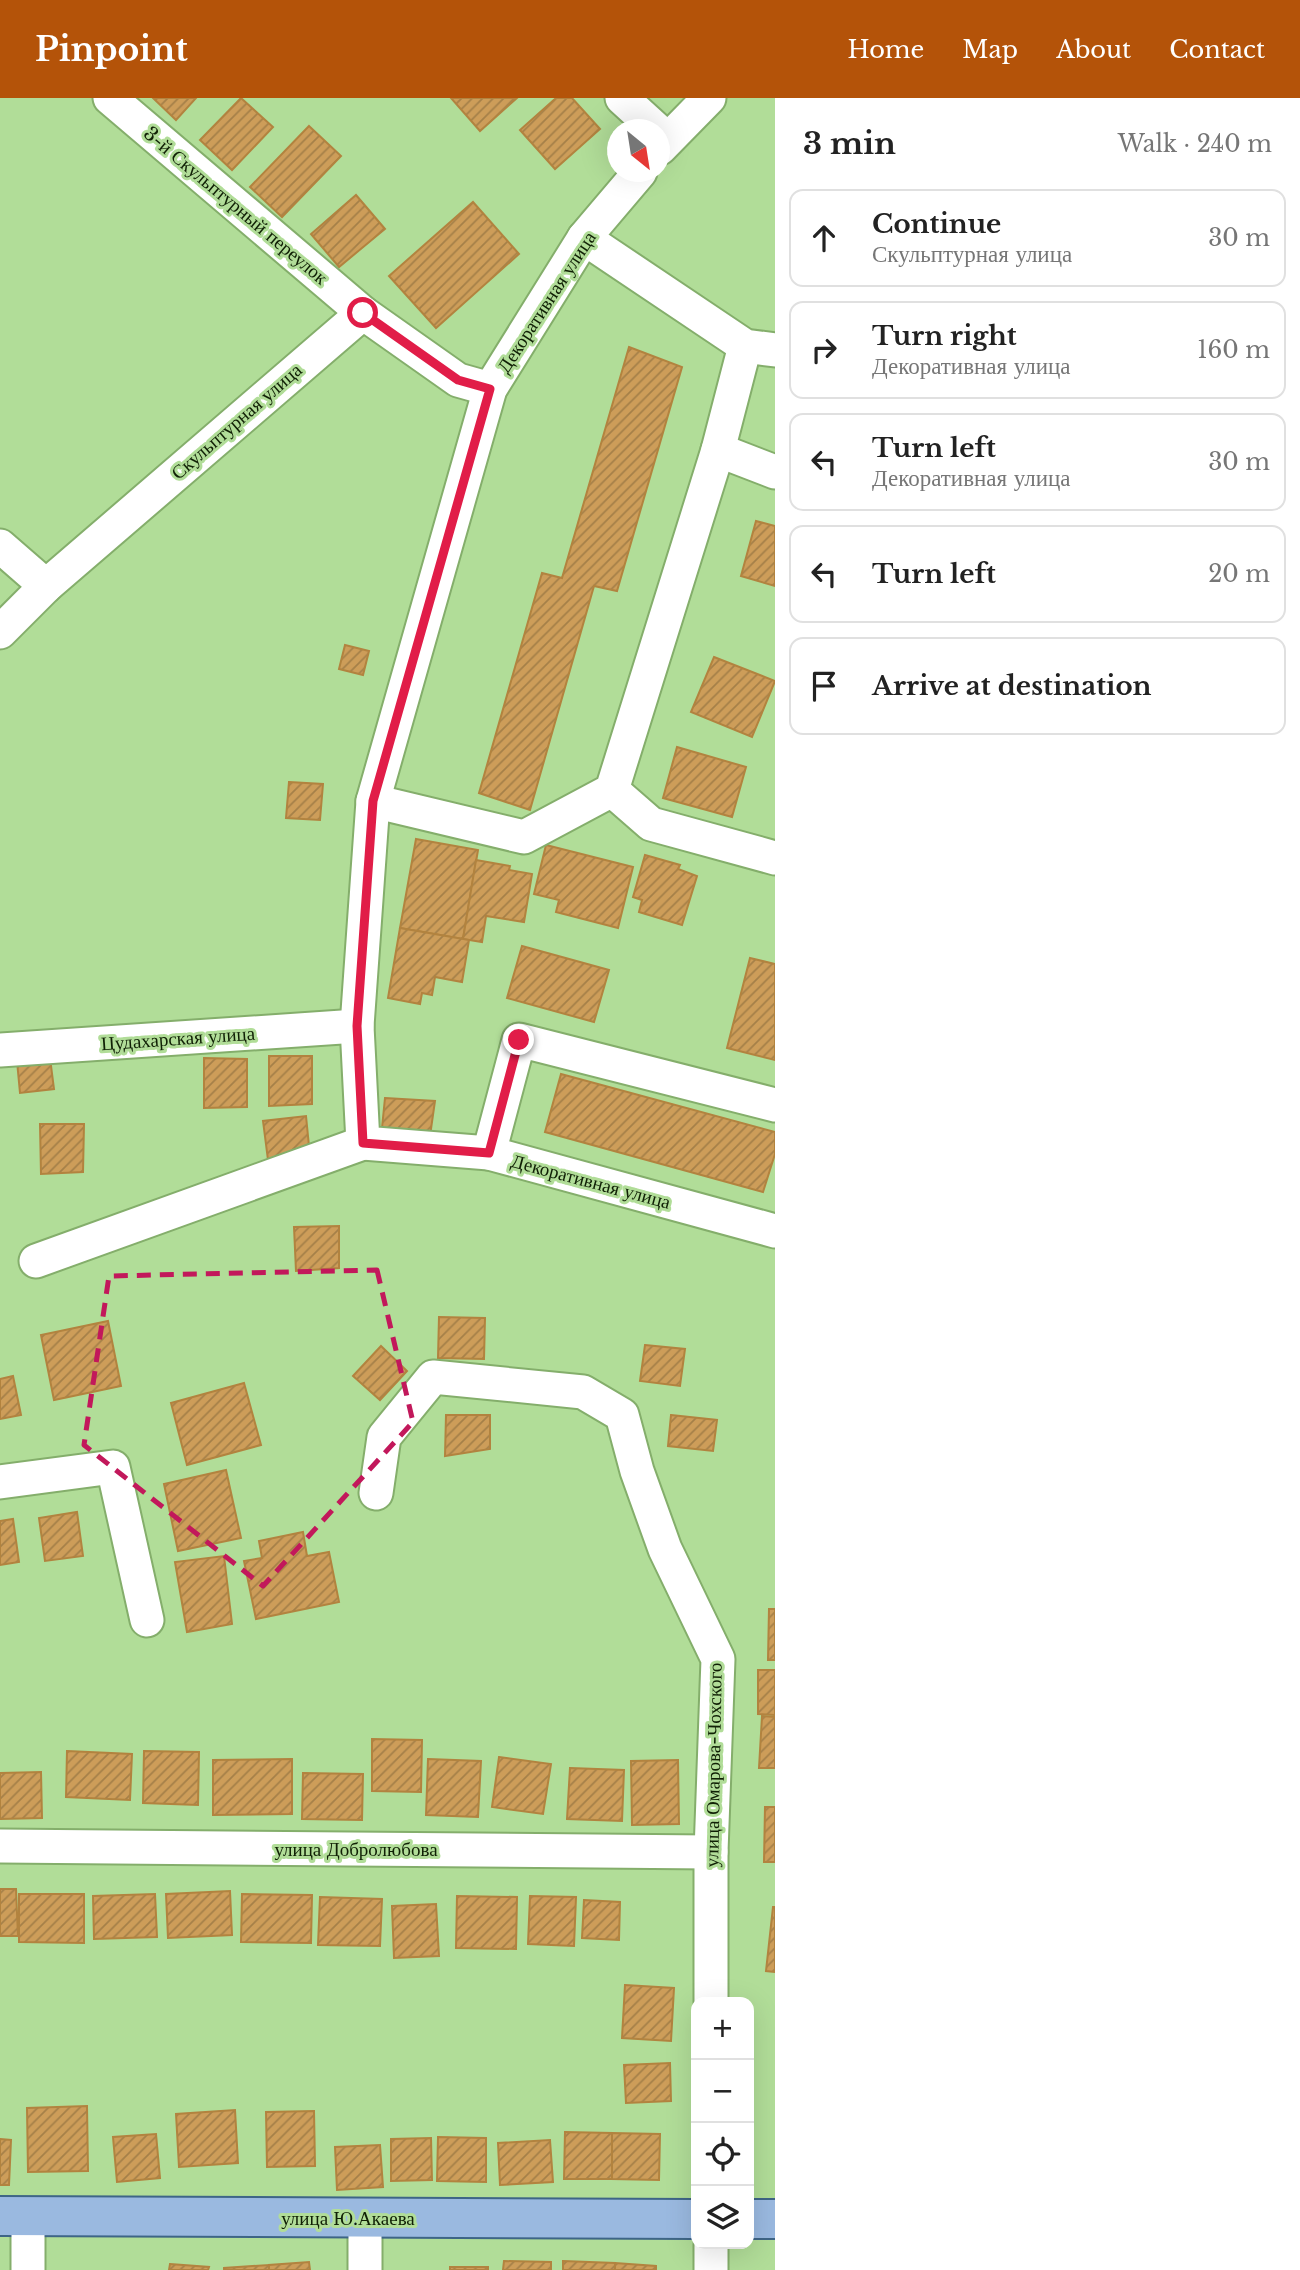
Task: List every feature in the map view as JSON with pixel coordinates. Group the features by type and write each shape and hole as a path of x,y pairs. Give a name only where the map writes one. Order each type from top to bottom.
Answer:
{"main road":[{"name":"улица Ю.Акаева","path":"14,2216 691,2219"},
{"path":"754,2219 775,2219"}],"street":[{"name":"3-й Скульптурный переулок","path":"110,98 363,313"},
{"path":"622,98 643,119"},
{"path":"670,130 709,98"},
{"name":"Декоративная улица","path":"363,1143 357,1026 373,801 490,389 584,238 632,182"},
{"path":"373,801 524,837 612,790 718,450 760,348 584,238"},
{"path":"363,313 458,380 490,389"},
{"name":"Скульптурная улица","path":"0,632 46,586 363,313"},
{"path":"718,450 775,472"},
{"path":"0,547 46,586"},
{"path":"612,790 651,824 775,858"},
{"name":"Цудахарская улица","path":"0,1050 357,1026"},
{"path":"489,1153 519,1040 775,1105"},
{"name":"Декоративная улица","path":"36,1261 363,1143 489,1153 775,1231"},
{"name":"улица Омарова-Чохского","path":"376,1493 384,1437 433,1377 583,1392 622,1415 637,1471 665,1549 718,1659 711,1852 711,1997"},
{"path":"0,1482 113,1467 146,1620"},
{"name":"улица Добролюбова","path":"0,1846 711,1852"},
{"path":"14,2216 28,2270"},
{"path":"365,2218 365,2270"},
{"path":"710,2249 711,2270"}],"highlighted area":[{"path":"377,1270 413,1422 263,1586 84,1445 109,1276"}],"building":[{"path":"153,98 196,98 176,120"},
{"path":"241,98 273,127 232,170 200,140"},
{"path":"451,98 517,98 480,131"},
{"path":"556,98 572,98 600,129 555,169 520,130"},
{"path":"309,126 341,156 282,217 250,187"},
{"path":"356,195 385,229 339,267 311,234"},
{"path":"473,202 519,254 436,328 389,276"},
{"path":"629,347 682,367 617,591 594,586 530,810 479,793 542,573 562,578"},
{"path":"756,521 775,526 775,586 741,576"},
{"path":"345,645 369,651 363,675 339,669"},
{"path":"714,657 775,681 752,737 691,712"},
{"path":"677,747 746,767 732,817 663,798"},
{"path":"289,782 323,784 320,820 286,818"},
{"path":"416,839 478,850 463,939 400,928"},
{"path":"546,845 633,867 618,928 556,912 559,900 534,894"},
{"path":"645,855 680,865 678,869 697,876 682,925 639,912 642,900 633,897"},
{"path":"476,860 510,866 509,870 532,874 524,922 486,916 482,942 463,939"},
{"path":"400,928 469,940 462,982 435,977 432,995 422,993 420,1004 388,998"},
{"path":"522,946 609,970 594,1022 507,998"},
{"path":"750,958 775,964 775,1060 727,1048"},
{"path":"269,1056 312,1056 312,1104 269,1106"},
{"path":"50,1058 54,1089 20,1093 17,1061"},
{"path":"204,1058 247,1059 247,1107 204,1108"},
{"path":"561,1074 775,1132 775,1154 763,1192 545,1132"},
{"path":"385,1098 435,1101 430,1136 381,1138"},
{"path":"306,1116 310,1156 268,1160 263,1121"},
{"path":"40,1124 84,1124 83,1172 41,1174"},
{"path":"339,1226 339,1268 296,1271 294,1227"},
{"path":"439,1317 485,1318 484,1359 438,1358"},
{"path":"108,1321 121,1386 54,1400 41,1335"},
{"path":"645,1345 685,1349 680,1386 640,1381"},
{"path":"381,1346 407,1371 380,1400 353,1376"},
{"path":"13,1376 21,1415 0,1419 0,1379"},
{"path":"244,1383 261,1445 187,1465 171,1403"},
{"path":"446,1415 490,1415 490,1449 445,1456"},
{"path":"671,1415 717,1420 713,1451 668,1446"},
{"path":"226,1470 241,1538 178,1551 164,1484"},
{"path":"77,1512 83,1556 45,1561 39,1518"},
{"path":"13,1519 19,1562 0,1565 0,1521"},
{"path":"303,1532 307,1556 329,1552 339,1602 256,1619 244,1561 262,1558 259,1541"},
{"path":"224,1556 232,1624 187,1632 175,1562"},
{"path":"769,1609 775,1609 775,1660 768,1660"},
{"path":"758,1670 775,1670 775,1715 758,1714"},
{"path":"762,1716 775,1717 775,1768 759,1768"},
{"path":"372,1739 422,1740 421,1792 372,1791"},
{"path":"67,1751 132,1754 130,1800 66,1797"},
{"path":"144,1751 199,1752 198,1805 143,1803"},
{"path":"499,1757 551,1764 543,1814 492,1807"},
{"path":"292,1759 292,1814 213,1815 213,1760"},
{"path":"428,1759 481,1761 478,1817 426,1815"},
{"path":"678,1760 679,1824 632,1825 631,1761"},
{"path":"570,1768 624,1770 622,1821 567,1819"},
{"path":"41,1772 42,1818 0,1819 0,1773"},
{"path":"303,1773 363,1774 362,1820 302,1819"},
{"path":"765,1807 775,1807 775,1862 764,1862"},
{"path":"0,1889 16,1889 18,1936 0,1936"},
{"path":"230,1891 232,1935 168,1938 166,1894"},
{"path":"19,1894 84,1894 84,1943 19,1942"},
{"path":"155,1894 157,1937 94,1939 93,1896"},
{"path":"242,1894 312,1895 311,1943 241,1942"},
{"path":"457,1896 517,1897 516,1949 456,1948"},
{"path":"530,1896 576,1897 574,1946 528,1944"},
{"path":"320,1897 382,1899 380,1946 318,1945"},
{"path":"584,1900 620,1902 619,1940 582,1938"},
{"path":"436,1904 439,1956 394,1958 392,1906"},
{"path":"775,1907 775,1972 766,1971"},
{"path":"625,1985 674,1988 671,2041 622,2038"},
{"path":"670,2063 671,2101 626,2103 624,2065"},
{"path":"87,2106 88,2171 28,2172 27,2108"},
{"path":"235,2110 238,2163 179,2167 176,2114"},
{"path":"314,2111 315,2166 267,2167 266,2112"},
{"path":"565,2132 612,2133 612,2179 564,2179"},
{"path":"612,2133 660,2134 659,2180 612,2179"},
{"path":"156,2134 160,2178 117,2182 113,2137"},
{"path":"438,2137 486,2138 486,2182 437,2181"},
{"path":"431,2138 432,2180 391,2181 391,2139"},
{"path":"0,2139 11,2140 9,2185 0,2185"},
{"path":"550,2140 553,2182 500,2185 498,2143"},
{"path":"380,2145 383,2187 337,2190 335,2147"},
{"path":"504,2261 551,2262 551,2270 503,2270"},
{"path":"563,2261 615,2263 615,2270 563,2270"},
{"path":"309,2262 310,2270 269,2270 269,2265"},
{"path":"615,2263 656,2266 656,2270 615,2270"},
{"path":"170,2264 209,2267 208,2270 169,2270"},
{"path":"269,2265 269,2270 224,2270 224,2268"},
{"path":"450,2267 488,2267 488,2270 450,2270"}],"route":[{"path":"363,313 458,380 490,389 373,801 357,1026 363,1143 489,1153 519,1040"}]}
